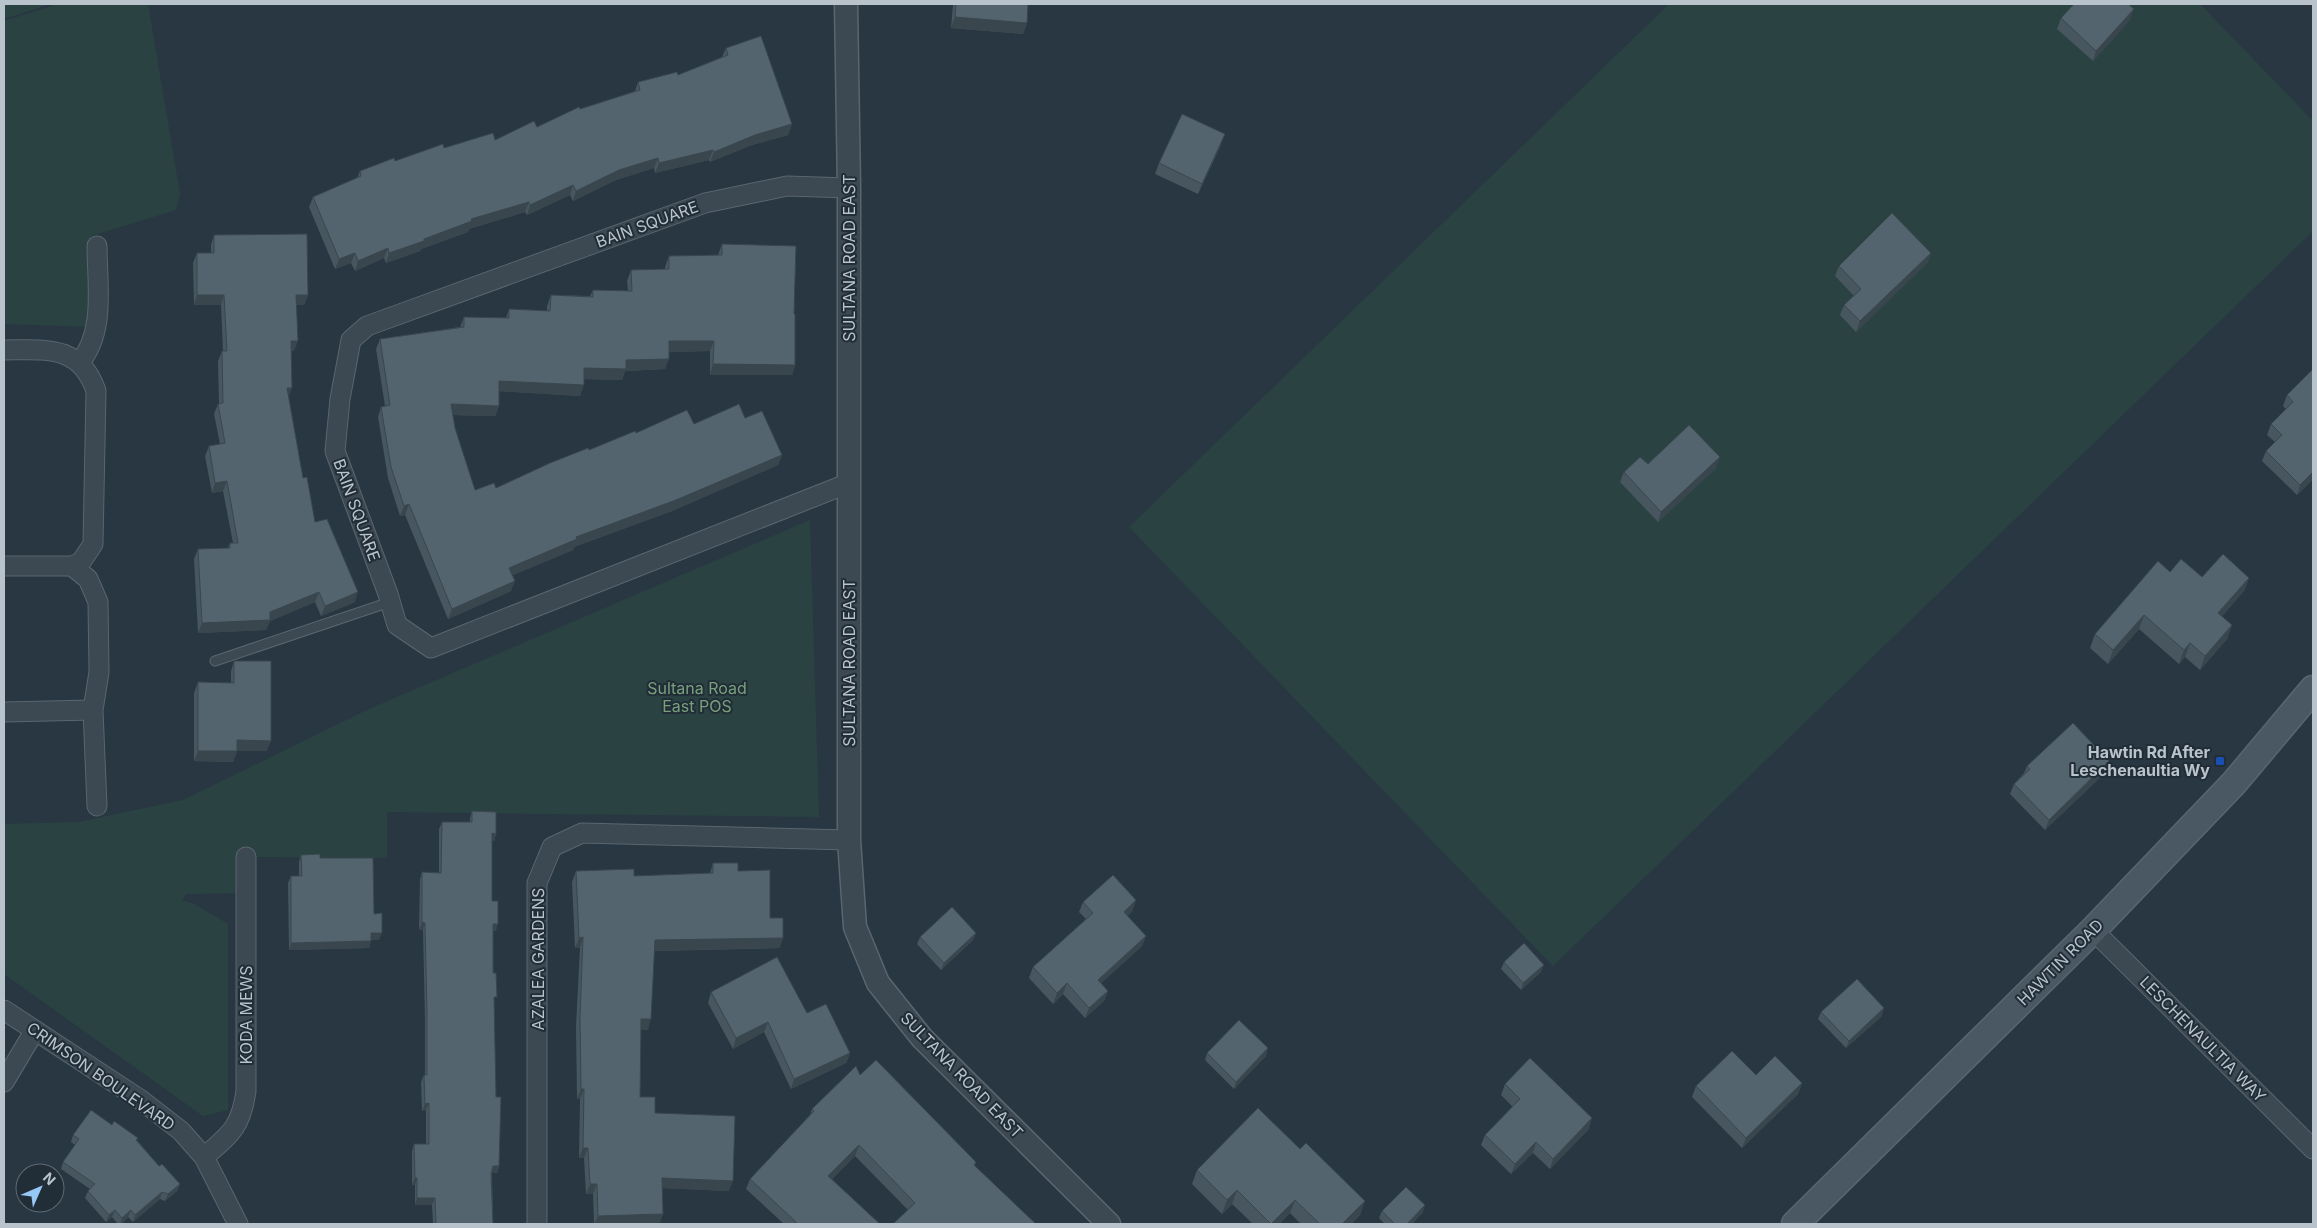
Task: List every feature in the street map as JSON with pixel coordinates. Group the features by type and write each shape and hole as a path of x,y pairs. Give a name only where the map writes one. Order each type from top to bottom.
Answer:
{"main road":[{"name":"HAWTIN ROAD","path":"1795,1224 2093,930 2234,783 2313,690"}],"street":[{"name":"SULTANA ROAD EAST","path":"846,4 849,188 849,840 855,928 878,983 922,1038 1109,1224"},
{"name":"BAIN SQUARE","path":"849,188 787,186 705,203 367,326 351,340 340,399 335,451 397,625 431,648 849,483"},
{"path":"79,363 90,346 97,318 97,246"},
{"path":"4,350 53,350 69,355 92,378 96,391 94,533 93,544 88,554 81,562 72,566 4,566"},
{"path":"72,566 88,579 98,602 99,672 93,710 97,806"},
{"path":"4,712 93,710"},
{"name":"AZALEA GARDENS","path":"538,1224 537,883 552,847 582,833 849,840"},
{"name":"KODA MEWS","path":"204,1157 223,1141 236,1126 242,1114 246,1091 246,857"},
{"name":"LESCHENAULTIA WAY","path":"2093,930 2313,1149"},
{"name":"CRIMSON BOULEVARD","path":"4,1010 141,1100 181,1131 204,1157 238,1224"},
{"path":"4,1082 35,1030"}],"lane":[{"path":"214,661 390,602"}],"green space":[{"path":"4,4 50,4 4,19"},
{"path":"58,4 148,4 180,194 176,210 91,236 97,246 95,327 4,324 4,21"},
{"path":"1669,4 2200,4 2313,121 2313,231 1553,966 1129,527"},
{"name":"Sultana Road East POS","path":"810,520 819,817 387,812 387,858 246,857 246,893 186,894 182,900 194,904 228,924 228,1110 203,1116 4,974 4,824 79,822 183,800 369,709"}],"building":[{"path":"956,4 1028,4 1027,23 955,17"},
{"path":"2074,4 2128,4 2134,9 2096,51 2061,18"},
{"path":"761,36 792,124 755,135 714,152 713,150 659,163 658,158 619,170 576,191 573,185 530,205 529,202 471,219 472,221 424,239 424,241 389,253 388,248 358,261 355,253 339,259 313,197 361,176 360,171 394,158 395,161 443,144 444,148 493,133 495,140 534,121 537,127 579,107 580,109 640,90 638,82 677,72 678,75 728,55 726,48"},
{"path":"1182,114 1225,134 1202,184 1159,163"},
{"path":"1892,213 1931,253 1860,321 1844,305 1861,289 1839,266"},
{"path":"307,234 308,295 296,295 298,341 291,341 292,388 287,388 303,478 307,477 315,522 327,519 358,592 325,606 319,592 270,612 270,620 202,623 198,549 230,548 230,543 238,543 227,481 215,483 209,446 225,443 218,404 223,403 222,351 227,351 224,295 197,295 197,253 214,253 214,235"},
{"path":"722,244 796,246 795,365 713,364 714,341 669,341 669,359 626,360 626,369 584,368 584,385 499,381 499,406 451,404 455,428 475,490 494,483 496,488 550,463 588,448 589,450 635,431 636,433 687,410 694,424 739,404 745,418 762,411 782,455 676,500 576,537 577,539 509,568 515,581 452,609 409,504 404,506 391,467 381,407 390,405 380,339 464,327 464,317 509,318 509,309 550,311 551,295 593,297 593,290 632,291 631,270 669,269 669,256 722,255"},
{"path":"2313,369 2313,472 2300,485 2266,451 2282,435 2271,424 2293,402 2287,395"},
{"path":"1689,425 1720,457 1661,512 1624,472 1640,457 1648,464"},
{"path":"2223,554 2249,578 2218,613 2232,625 2205,656 2190,643 2184,650 2144,615 2113,650 2095,634 2158,561 2170,572 2181,559 2202,577"},
{"path":"234,661 271,661 271,741 237,740 237,751 198,751 198,682 234,683"},
{"path":"2073,723 2109,761 2049,820 2014,784 2030,769 2027,766"},
{"path":"472,811 496,812 496,834 492,833 492,901 498,901 498,924 493,924 493,973 496,973 497,997 494,997 496,1097 501,1097 499,1166 493,1166 491,1174 493,1224 436,1224 435,1198 417,1198 417,1178 415,1178 414,1144 429,1144 429,1103 425,1104 424,1075 427,1075 427,1013 425,923 422,922 422,872 441,873 442,822 472,822"},
{"path":"320,854 320,858 373,858 374,914 382,913 382,933 371,933 371,941 291,943 291,876 302,876 301,855"},
{"path":"713,863 738,863 738,871 770,870 770,918 783,918 783,938 655,940 651,1019 641,1019 640,1097 655,1097 655,1113 735,1116 733,1181 662,1178 663,1214 598,1216 597,1184 590,1184 588,1148 583,1148 584,1089 581,1089 580,1016 583,937 579,938 576,871 634,869 634,876 713,873"},
{"path":"1113,875 1136,900 1124,912 1146,936 1098,980 1108,991 1089,1008 1067,983 1057,993 1033,967 1093,913 1083,902"},
{"path":"952,907 976,933 944,963 920,937"},
{"path":"1524,943 1544,965 1523,983 1504,962"},
{"path":"777,957 807,1013 826,1004 850,1053 794,1079 768,1022 736,1038 711,992"},
{"path":"1857,979 1884,1008 1849,1041 1821,1012"},
{"path":"1239,1020 1268,1048 1236,1082 1207,1053"},
{"path":"1732,1051 1756,1075 1775,1056 1802,1083 1746,1138 1696,1086"},
{"path":"1530,1058 1592,1118 1553,1159 1536,1142 1515,1164 1485,1135 1520,1099 1505,1084"},
{"path":"876,1060 976,1162 974,1165 1036,1224 893,1224 915,1203 859,1145 828,1176 880,1224 795,1224 796,1222 750,1179 814,1111 812,1109 856,1066 860,1075"},
{"path":"1258,1108 1300,1149 1306,1143 1365,1201 1342,1224 1320,1224 1295,1200 1271,1224 1237,1190 1227,1200 1197,1170"},
{"path":"91,1110 112,1125 114,1121 138,1138 136,1140 159,1166 162,1164 180,1184 168,1194 162,1192 135,1215 131,1210 122,1218 115,1210 109,1215 88,1191 95,1184 63,1162 79,1139 73,1135"},
{"path":"1406,1187 1425,1205 1407,1224 1395,1224 1382,1211"}],"place":[{"name":"Hawtin Rd After Leschenaultia Wy","path":"2220,761"}]}
